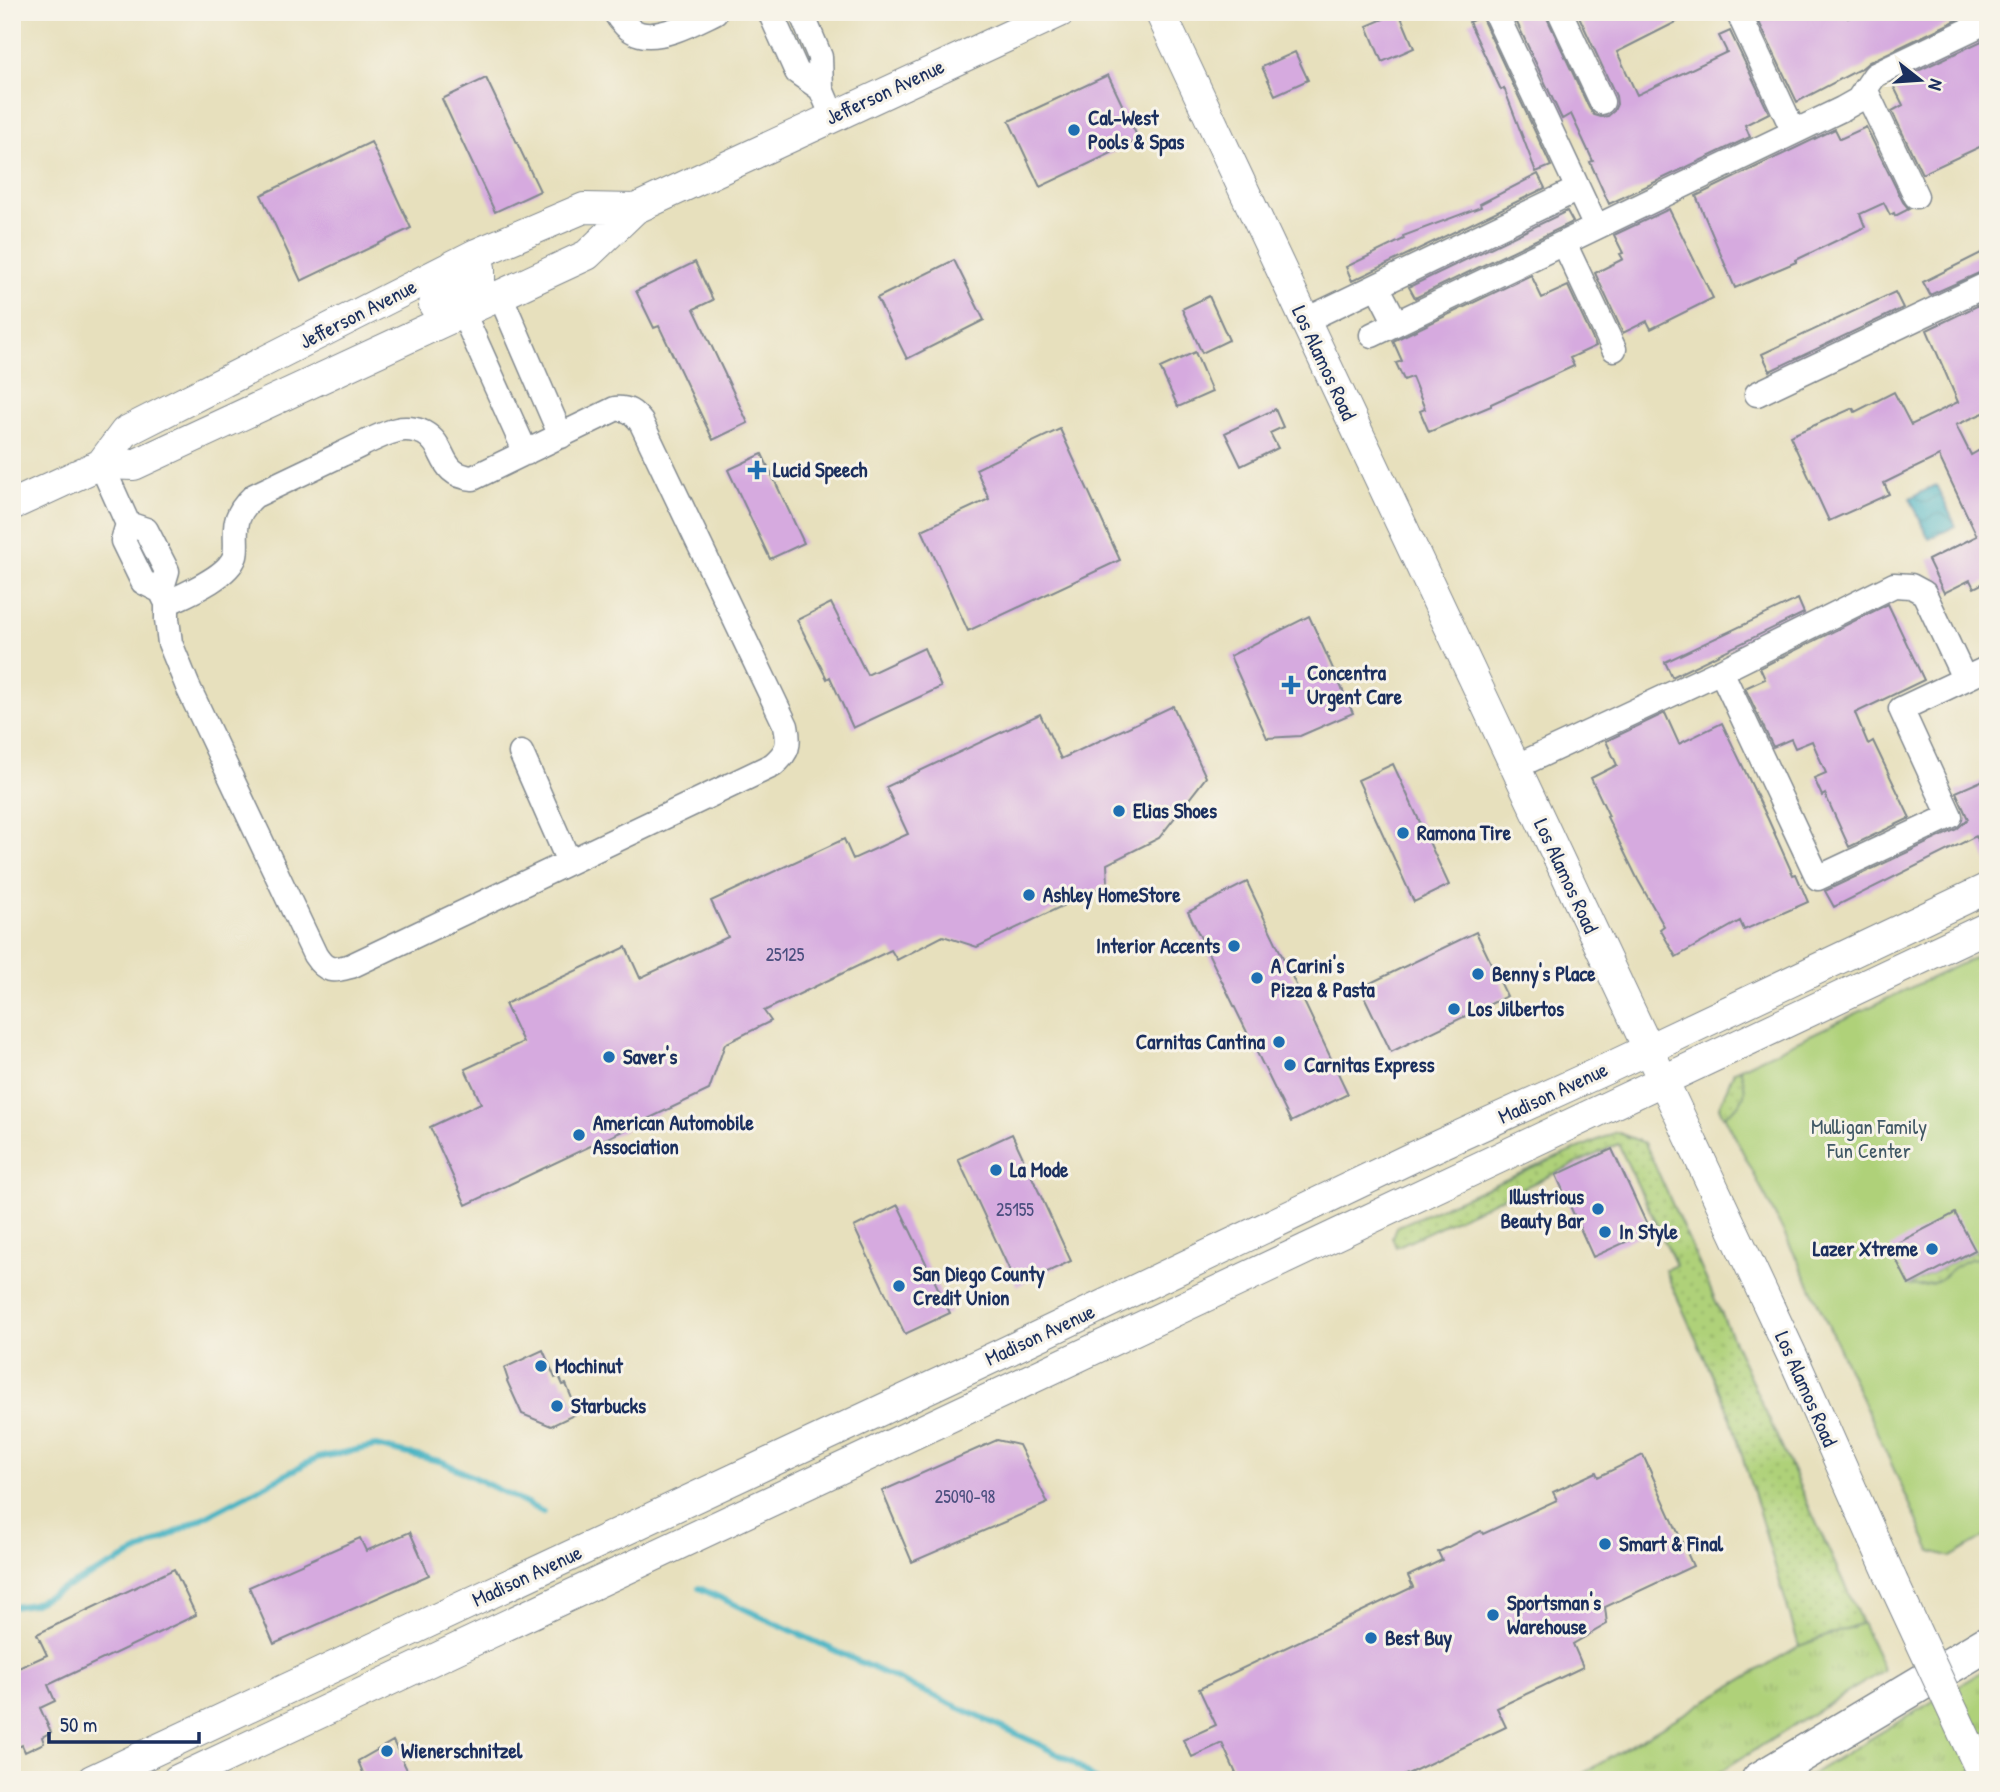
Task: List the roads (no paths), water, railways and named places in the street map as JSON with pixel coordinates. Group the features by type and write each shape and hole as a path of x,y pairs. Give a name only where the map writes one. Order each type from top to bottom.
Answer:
{"highway":[{"path":"1759,1780 1988,1643"}],"main road":[{"name":"Jefferson Avenue","path":"12,505 101,464 134,465 587,255 635,209 1060,12"},
{"name":"Los Alamos Road","path":"1160,12 1790,1352 1985,1780"},
{"name":"Jefferson Avenue","path":"101,464 125,432 476,254 584,208 635,209"},
{"path":"379,352 407,317 468,288 480,279 476,254"},
{"name":"Madison Avenue","path":"92,1780 1988,888"},
{"name":"Madison Avenue","path":"177,1780 1988,927"}],"street":[{"path":"615,12 622,23 640,34 663,33 687,26 715,12"},
{"path":"770,12 797,72 821,89"},
{"path":"801,12 820,57 821,89 833,117"},
{"path":"1495,12 1596,227"},
{"path":"1560,12 1602,102"},
{"path":"1738,12 1794,132"},
{"path":"1372,335 1858,100 1874,75 1988,21"},
{"path":"1865,89 1916,196"},
{"path":"1304,321 1578,189"},
{"path":"1564,243 1614,349"},
{"path":"1757,394 1988,284"},
{"path":"1377,286 1396,323"},
{"path":"500,295 561,436"},
{"path":"463,313 526,453"},
{"path":"504,403 538,386"},
{"path":"101,464 128,524 123,541 143,582 164,597 170,643 188,687 315,955 327,969 351,966 773,765 782,758 789,739 786,726 641,422 625,408 615,409 473,478 457,475 449,468 433,441 424,433 400,429 376,438 254,496 240,512 235,526 234,556 230,564 221,574 164,597"},
{"path":"1515,767 1720,671 1894,585 1911,586 1924,593 1964,678"},
{"path":"1720,671 1818,878 1950,816 1901,709 1988,668"},
{"path":"521,753 569,862"}],"water":[{"path":"1936,485 1956,526 1929,539 1910,498"}],"waterway":[{"path":"12,1607 32,1604 317,1458 376,1446 443,1462 543,1512"},
{"path":"699,1588 1036,1743 1073,1762 1096,1780"}],"place":[{"name":"Cal-West Pools & Spas","path":"1074,130"},
{"name":"Lucid Speech","path":"757,470"},
{"name":"Concentra Urgent Care","path":"1291,685"},
{"name":"Elias Shoes","path":"1119,811"},
{"name":"Ramona Tire","path":"1403,833"},
{"name":"Ashley HomeStore","path":"1029,895"},
{"name":"Interior Accents","path":"1234,946"},
{"name":"Benny's Place","path":"1478,974"},
{"name":"A Carini's Pizza & Pasta","path":"1257,978"},
{"name":"Los Jilbertos","path":"1454,1009"},
{"name":"Carnitas Cantina","path":"1279,1042"},
{"name":"Saver's","path":"609,1057"},
{"name":"Carnitas Express","path":"1290,1065"},
{"name":"American Automobile Association","path":"579,1135"},
{"name":"La Mode","path":"996,1170"},
{"name":"Illustrious Beauty Bar","path":"1598,1209"},
{"name":"In Style","path":"1605,1232"},
{"name":"Lazer Xtreme","path":"1932,1249"},
{"name":"San Diego County Credit Union","path":"899,1286"},
{"name":"Mochinut","path":"541,1366"},
{"name":"Starbucks","path":"557,1406"},
{"name":"Smart & Final","path":"1605,1544"},
{"name":"Sportsman's Warehouse","path":"1493,1615"},
{"name":"Best Buy","path":"1371,1638"},
{"name":"Wienerschnitzel","path":"387,1751"}],"park label":[{"name":"Mulligan Family Fun Center","path":"1869,1139"}]}
